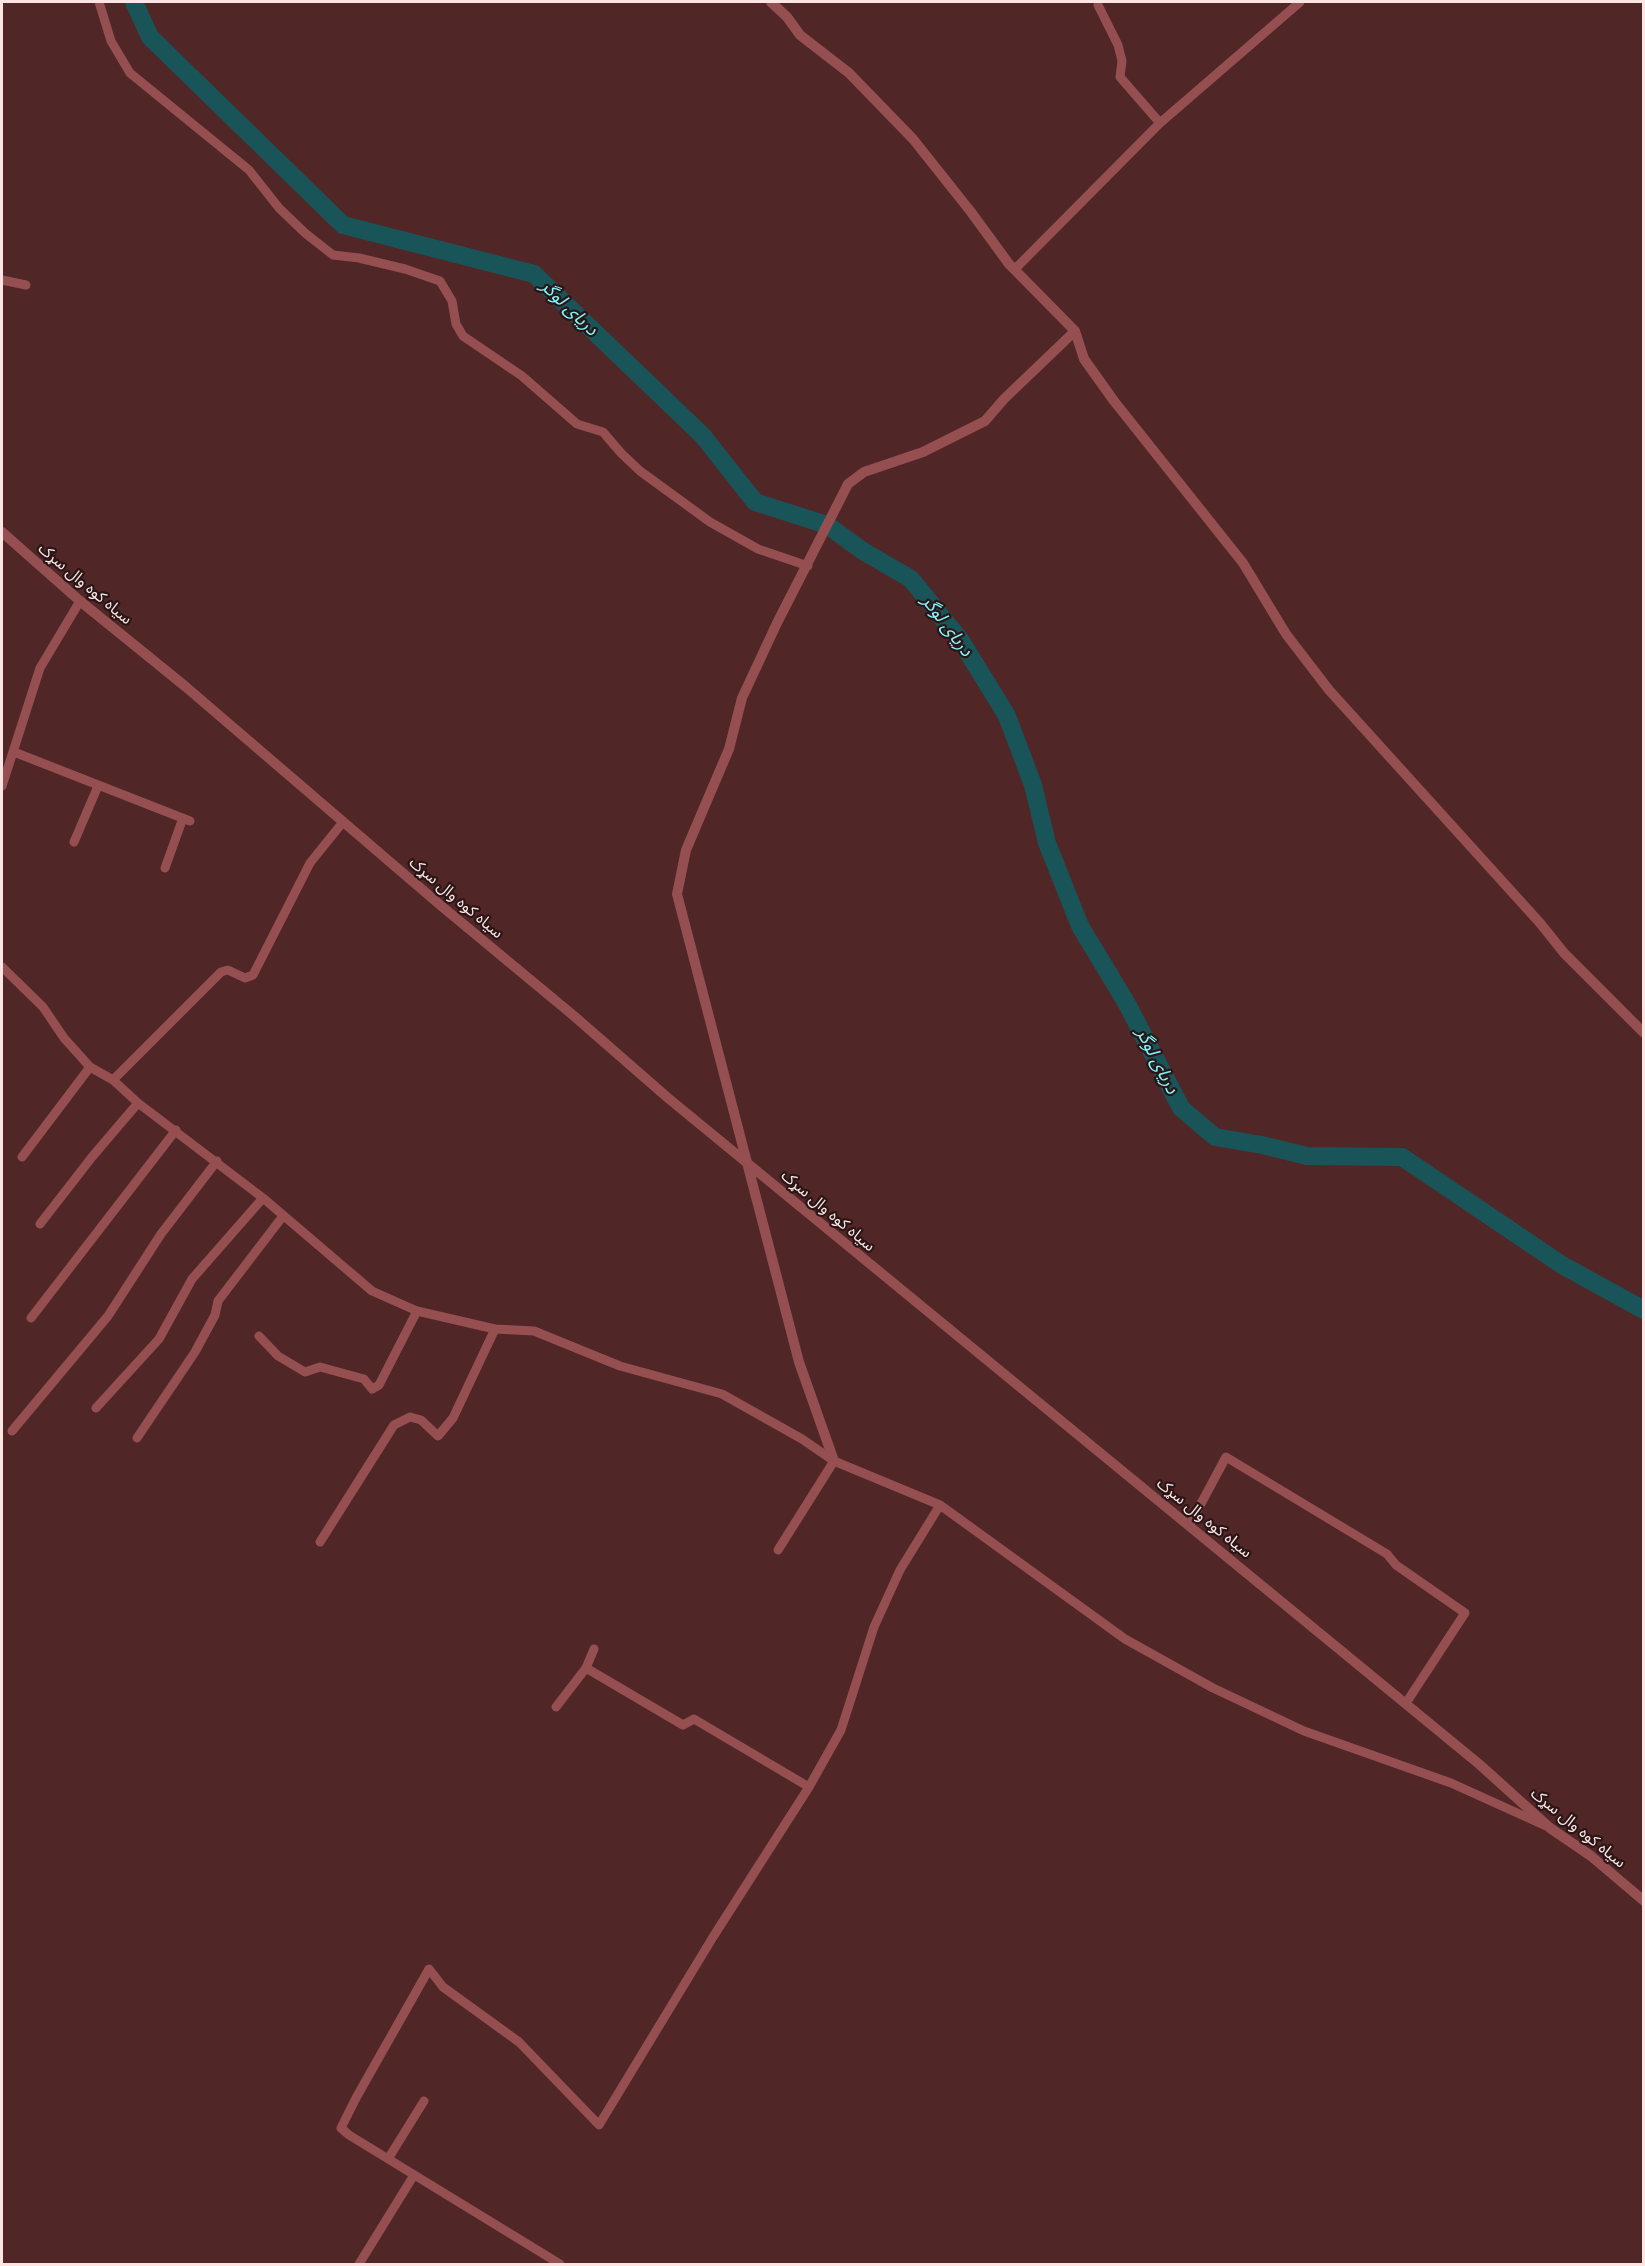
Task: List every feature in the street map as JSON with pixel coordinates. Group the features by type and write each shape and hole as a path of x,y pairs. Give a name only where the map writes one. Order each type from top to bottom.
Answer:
{"street":[{"path":"99,2 111,41 130,73 249,170 279,208 305,233 333,255 359,258 405,269 440,281 452,301 456,324 463,336 522,376 577,424 603,432 640,471 710,522 758,549 807,566"},
{"path":"771,2 787,17 800,35 849,73 913,139 1009,264 1075,331 1084,359 1114,401 1243,563 1286,634 1312,669 1540,923 1564,953 1644,1033"},
{"path":"1015,270 1160,123 1300,2"},
{"path":"1098,5 1118,45 1122,61 1120,77 1160,123"},
{"path":"2,280 26,285"},
{"path":"834,1461 799,1362 677,894 686,850 729,749 742,698 777,622 848,484 864,472 923,452 984,421 1075,331"},
{"name":"سیاه کوه وال سړک","path":"2,532 746,1162 1479,1764 1550,1828 1591,1856 1644,1901"},
{"path":"2,786 40,668 80,600"},
{"path":"14,752 187,820 165,868"},
{"path":"75,842 98,786"},
{"path":"113,1080 221,972 228,970 245,978 253,975 310,863 343,822"},
{"path":"2,967 43,1007 64,1038 90,1067 113,1080 138,1103 217,1161 372,1291 417,1311 495,1329 534,1331 620,1366 722,1394 802,1439 834,1461 940,1505 1125,1639 1213,1688 1304,1731 1451,1783 1550,1828"},
{"path":"22,1157 90,1067"},
{"path":"40,1224 138,1103"},
{"path":"31,1318 176,1130"},
{"path":"12,1431 108,1316 161,1234 217,1161"},
{"path":"96,1408 159,1339 192,1280 263,1198"},
{"path":"137,1438 195,1352 215,1315 218,1301 283,1216"},
{"path":"259,1336 278,1356 305,1372 320,1367 364,1379 372,1389 378,1385 417,1311"},
{"path":"320,1542 394,1425 410,1417 421,1420 438,1436 453,1418 495,1329"},
{"path":"1189,1526 1226,1457 1387,1554 1396,1565 1465,1613 1406,1704"},
{"path":"778,1550 834,1461"},
{"path":"560,2265 341,2128 429,1969 443,1987 519,2042 599,2125 713,1937 809,1787 841,1730 874,1627 900,1570 940,1505"},
{"path":"555,1707 586,1668 594,1649"},
{"path":"586,1668 683,1725 694,1719 809,1787"},
{"path":"388,2159 424,2101"},
{"path":"359,2265 414,2175"}],"waterway":[{"name":"دریای لوگر","path":"134,2 150,37 343,225 534,274 703,436 755,502 827,525 863,551 911,579 961,641 1007,716 1033,785 1047,843 1080,926 1127,1004 1181,1108 1215,1137 1307,1156 1402,1157 1562,1265 1644,1310"}]}
